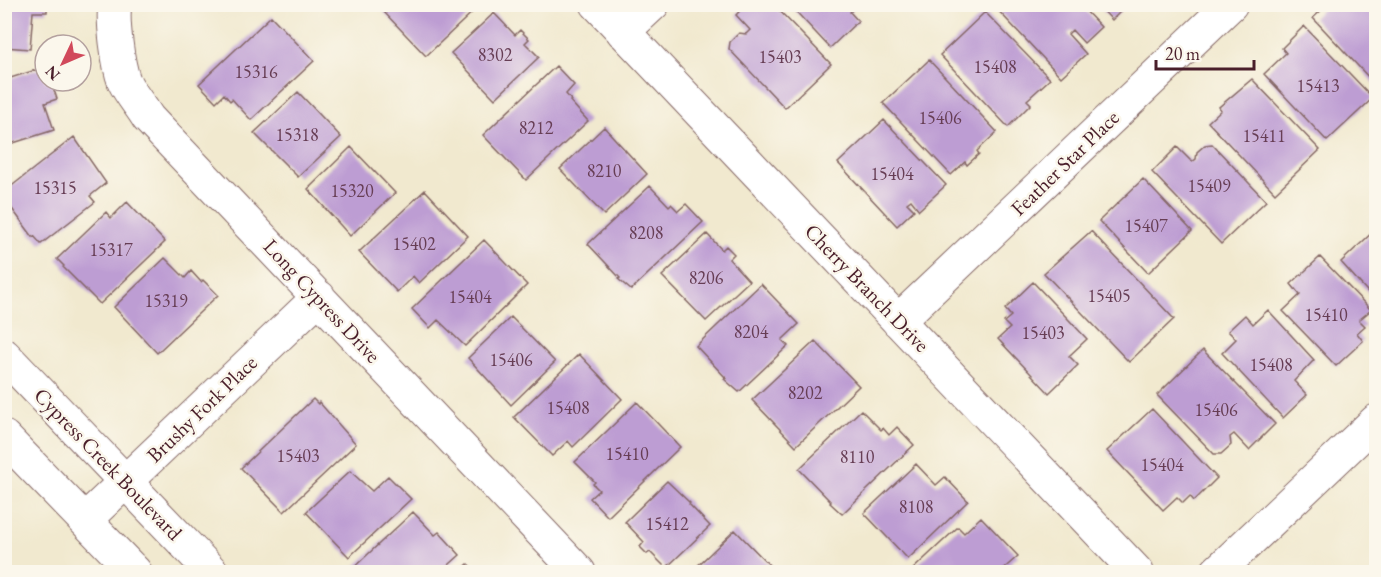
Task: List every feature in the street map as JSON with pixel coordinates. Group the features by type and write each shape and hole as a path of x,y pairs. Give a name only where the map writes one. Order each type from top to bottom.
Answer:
{"street":[{"name":"Long Cypress Drive","path":"115,4 117,46 124,81 148,118 579,573"},
{"name":"Cherry Branch Drive","path":"597,4 1137,573"},
{"path":"623,32 653,4"},
{"name":"Feather Star Place","path":"898,321 1231,4"},
{"name":"Brushy Fork Place","path":"85,520 319,297"},
{"name":"Cypress Creek Boulevard","path":"4,356 212,573"},
{"path":"1217,573 1377,421"},
{"path":"4,437 135,573"}],"building":[{"path":"4,4 47,4 47,12 33,12 30,49 4,47"},
{"path":"389,4 481,4 426,56 383,11"},
{"path":"746,4 773,4 831,64 785,108 729,49 730,42 739,33 746,34 750,30 736,15"},
{"path":"789,4 858,4 850,12 858,21 830,48"},
{"path":"1097,4 1128,4 1112,20"},
{"path":"1328,4 1345,4 1349,8 1353,4 1376,4 1376,80 1374,83 1313,18"},
{"path":"993,5 1080,5 1101,27 1084,43 1072,30 1068,34 1086,54 1061,77"},
{"path":"985,12 1050,79 1027,100 1031,104 1008,127 940,55"},
{"path":"494,13 515,35 520,30 529,39 525,43 539,57 495,99 451,53"},
{"path":"271,16 314,61 251,120 232,99 230,101 224,94 216,102 199,84"},
{"path":"1304,26 1373,98 1327,141 1264,74 1286,53 1282,48"},
{"path":"929,60 997,132 977,151 979,154 967,165 965,162 951,175 883,103"},
{"path":"556,66 574,85 566,94 588,121 526,180 483,135"},
{"path":"33,71 33,93 55,93 57,99 45,103 54,130 4,146 4,80"},
{"path":"1252,79 1320,150 1275,193 1208,122 1221,110 1219,107"},
{"path":"298,92 341,137 298,177 254,133"},
{"path":"884,120 946,185 919,210 911,200 907,203 914,210 897,226 838,163"},
{"path":"604,127 647,174 604,215 560,169"},
{"path":"74,137 106,183 90,196 95,202 41,244 33,237 4,198 4,192"},
{"path":"1212,144 1266,201 1221,244 1152,172 1177,147 1192,162 1196,159 1197,152 1205,145"},
{"path":"351,147 395,193 350,236 308,189"},
{"path":"1143,179 1192,231 1148,273 1099,221"},
{"path":"650,186 669,206 671,204 678,211 686,204 703,222 631,290 618,279 620,278 588,244"},
{"path":"425,190 468,236 419,283 413,276 397,292 359,252"},
{"path":"127,202 165,242 100,304 57,259 106,212 111,218"},
{"path":"1376,229 1376,301 1341,262"},
{"path":"1091,231 1174,319 1129,362 1044,273"},
{"path":"707,234 722,250 726,246 734,254 729,259 749,281 706,321 662,276"},
{"path":"484,240 527,285 465,346 438,320 430,328 412,309"},
{"path":"1320,257 1371,310 1359,320 1365,326 1357,333 1363,341 1336,366 1283,311 1300,295 1291,284"},
{"path":"165,258 185,278 191,271 218,295 157,353 114,307"},
{"path":"1033,282 1087,339 1069,356 1078,365 1049,393 998,339 1010,328 1004,322 1011,316 1005,309"},
{"path":"761,284 799,324 782,340 788,346 739,392 724,379 726,378 696,346"},
{"path":"1268,310 1314,360 1294,381 1307,395 1283,418 1222,353 1236,339 1228,331 1245,315 1253,324"},
{"path":"511,317 555,362 511,405 468,358"},
{"path":"815,341 859,386 796,446 752,400"},
{"path":"1203,350 1275,424 1249,450 1234,434 1230,437 1231,445 1221,454 1214,454 1157,395"},
{"path":"579,354 622,399 573,447 568,441 552,456 514,417"},
{"path":"313,399 318,404 319,402 356,444 284,512 241,468"},
{"path":"637,402 680,447 608,517 590,498 599,490 593,484 595,482 575,462"},
{"path":"1152,409 1217,478 1194,501 1190,496 1183,503 1177,497 1163,510 1107,451"},
{"path":"861,410 881,430 883,428 889,435 897,427 914,445 842,514 799,469"},
{"path":"916,464 936,485 945,477 968,501 908,559 864,513"},
{"path":"350,471 372,491 388,476 411,499 349,557 306,512"},
{"path":"667,481 710,526 666,568 650,552 647,554 640,547 644,542 625,522"},
{"path":"413,512 435,535 439,532 460,555 441,572 349,572"},
{"path":"981,517 1018,556 1000,572 910,572 958,527 964,533"},
{"path":"735,530 776,572 691,572"},
{"path":"468,564 476,572 459,572"}]}
